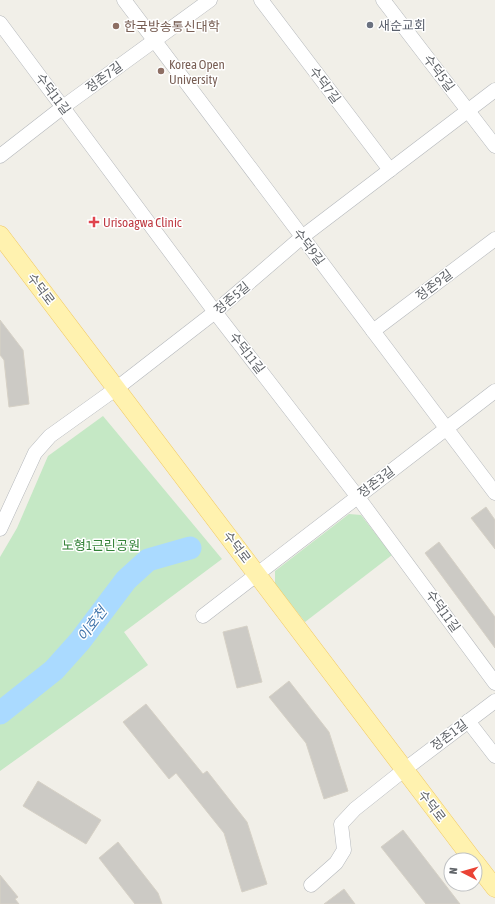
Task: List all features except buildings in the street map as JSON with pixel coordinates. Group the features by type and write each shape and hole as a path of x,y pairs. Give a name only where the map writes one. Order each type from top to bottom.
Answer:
{"main road":[{"name":"수덕로","path":"0,235 467,852"},
{"name":"수덕로","path":"483,873 495,888"}],"street":[{"name":"수덕9길","path":"124,0 495,493"},
{"name":"정존7길","path":"0,156 210,0"},
{"name":"수덕7길","path":"261,0 390,170"},
{"name":"수덕5길","path":"384,0 495,146"},
{"name":"수덕11길","path":"0,23 215,312 358,496 495,683"},
{"name":"정존5길","path":"0,529 35,453 50,436 117,388 215,312 302,237 495,90"},
{"name":"정존9길","path":"373,331 495,240"},
{"name":"정존3길","path":"203,616 495,391"},
{"name":"정존1길","path":"311,885 336,863 344,850 341,824 355,809 495,701"},
{"path":"468,722 495,756"}],"green space":[{"name":"노형1근린공원","path":"103,416 222,559 124,632 148,665 0,771 0,557 17,528 48,456"},
{"path":"349,514 361,515 392,555 305,622 275,584 275,571"}],"waterway":[{"name":"이호천","path":"0,713 54,670 80,641 126,580 148,560 190,548"}],"place":[{"name":"새순교회","path":"370,25"},
{"name":"한국방송통신대학","path":"116,26"},
{"name":"Korea Open University","path":"161,71"},
{"name":"Urisoagwa Clinic","path":"94,222"}]}
